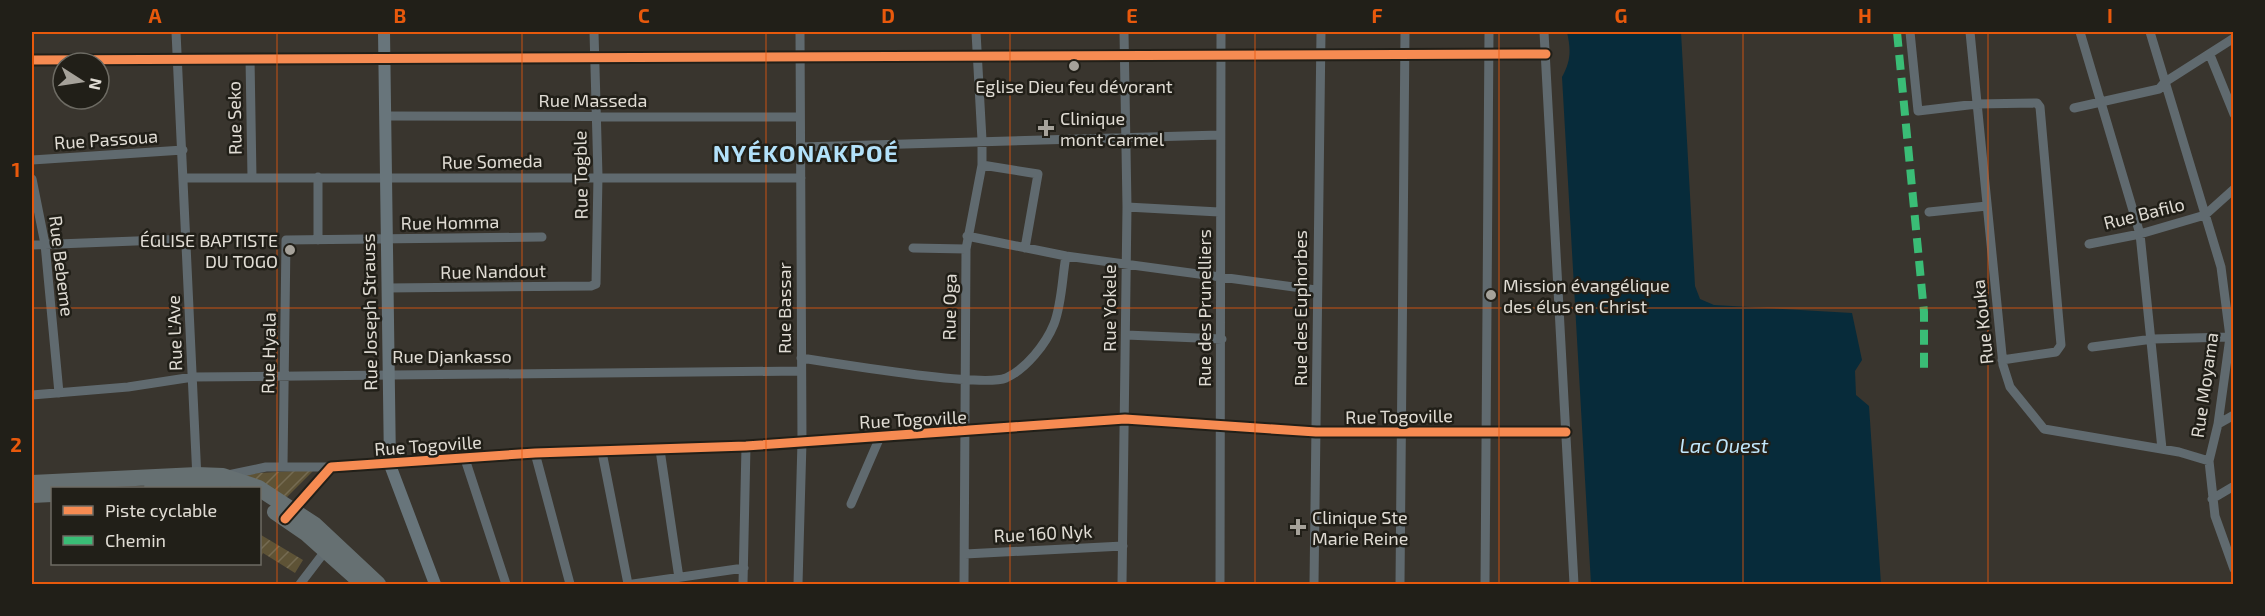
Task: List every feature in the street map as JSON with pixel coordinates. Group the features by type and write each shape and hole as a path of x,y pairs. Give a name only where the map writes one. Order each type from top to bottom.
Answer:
{"highway":[{"path":"163,487 197,481"},
{"path":"32,483 197,481 223,482 249,487"},
{"path":"261,491 289,514 363,585"},
{"path":"32,495 51,494"},
{"path":"261,501 289,514 333,541 378,585"}],"street":[{"name":"Rue L'Ave","path":"176,32 197,481"},
{"name":"Rue Joseph Strauss","path":"384,32 390,465 435,585"},
{"name":"Rue Togble","path":"594,32 598,176 597,281"},
{"name":"Rue Bassar","path":"798,585 802,442 800,32"},
{"name":"Rue Oga","path":"964,585 967,433 964,379 966,249 982,165 976,32"},
{"name":"Rue Yokele","path":"1122,585 1126,335 1124,32"},
{"name":"Rue des Prunelliers","path":"1220,585 1221,32"},
{"name":"Rue des Euphorbes","path":"1314,585 1321,32"},
{"path":"1400,585 1405,32"},
{"path":"1485,585 1489,32"},
{"path":"1544,32 1574,585"},
{"path":"1910,32 1918,111 1977,104 2037,103 2040,107 2061,345 2056,352 2002,360"},
{"name":"Rue Kouka","path":"1970,32 2002,360 2010,387 2044,429 2162,449 2209,461"},
{"path":"2080,32 2140,234 2153,339 2162,449"},
{"name":"Rue Moyama","path":"2150,32 2221,267 2232,336 2218,424 2209,461 2217,526 2234,569"},
{"path":"2074,108 2159,89 2165,82 2234,38"},
{"path":"32,60 1546,54"},
{"path":"2210,55 2234,114"},
{"name":"Rue Seko","path":"250,58 252,178"},
{"name":"Rue Masseda","path":"385,116 801,117"},
{"path":"801,147 1125,135 1220,135"},
{"name":"Rue Passoua","path":"32,160 183,150"},
{"path":"982,165 1038,174 1025,248"},
{"name":"Rue Someda","path":"184,178 386,179 598,176 801,178"},
{"path":"318,177 318,240"},
{"name":"Rue Bebeme","path":"32,179 45,244 59,393"},
{"name":"Rue Bafilo","path":"2089,244 2140,234 2205,215 2234,189"},
{"path":"1929,212 1987,206"},
{"path":"1126,207 1220,212"},
{"path":"967,236 1066,256 1125,262 1316,290"},
{"name":"Rue Homma","path":"286,240 542,237"},
{"path":"32,245 187,239"},
{"name":"Rue Hyala","path":"283,466 286,240"},
{"path":"913,248 966,249"},
{"path":"801,358 964,379 1006,378 1030,359 1053,325 1066,256"},
{"name":"Rue Nandout","path":"387,288 591,286 597,281"},
{"path":"1126,335 1222,339"},
{"path":"2092,347 2153,339 2232,336"},
{"name":"Rue Djankasso","path":"32,395 128,387 193,377 388,373 801,371"},
{"path":"2218,424 2234,415"},
{"name":"Rue Togoville","path":"223,482 283,466 390,465 535,453 746,446 967,433 1125,419 1316,432 1402,434 1486,430 1566,432"},
{"path":"851,504 880,437"},
{"path":"743,585 746,446"},
{"path":"660,450 679,578"},
{"path":"602,452 628,585"},
{"path":"535,453 570,585"},
{"path":"465,459 506,585"},
{"path":"289,514 331,467"},
{"path":"2212,499 2234,486"},
{"name":"Rue 160 Nyk","path":"965,554 1123,546"},
{"path":"300,585 326,550"},
{"path":"633,585 744,568"}],"shaded area":[{"path":"314,470 286,498 240,474"},
{"path":"261,535 303,560 295,573 263,553 261,557"}],"water":[{"name":"Lac Ouest","path":"1567,32 1681,32 1695,286 1700,299 1714,305 1852,313 1862,360 1855,371 1856,395 1869,406 1881,584 1591,584 1562,77 1569,55"}],"marked path":[{"path":"1897,32 1924,312 1924,368"}],"cycle path":[{"path":"32,60 1546,54"},
{"path":"285,519 331,467 535,453 746,446 1125,419 1316,432 1566,432"}],"place":[{"name":"Eglise Dieu feu dévorant","path":"1074,66"},
{"name":"Clinique mont carmel","path":"1046,128"},
{"name":"ÉGLISE BAPTISTE DU TOGO","path":"290,250"},
{"name":"Mission évangélique des élus en Christ","path":"1491,295"},
{"name":"Clinique Ste Marie Reine","path":"1298,527"}],"district":[{"name":"NYÉKONAKPOÉ","path":"806,152"}]}
